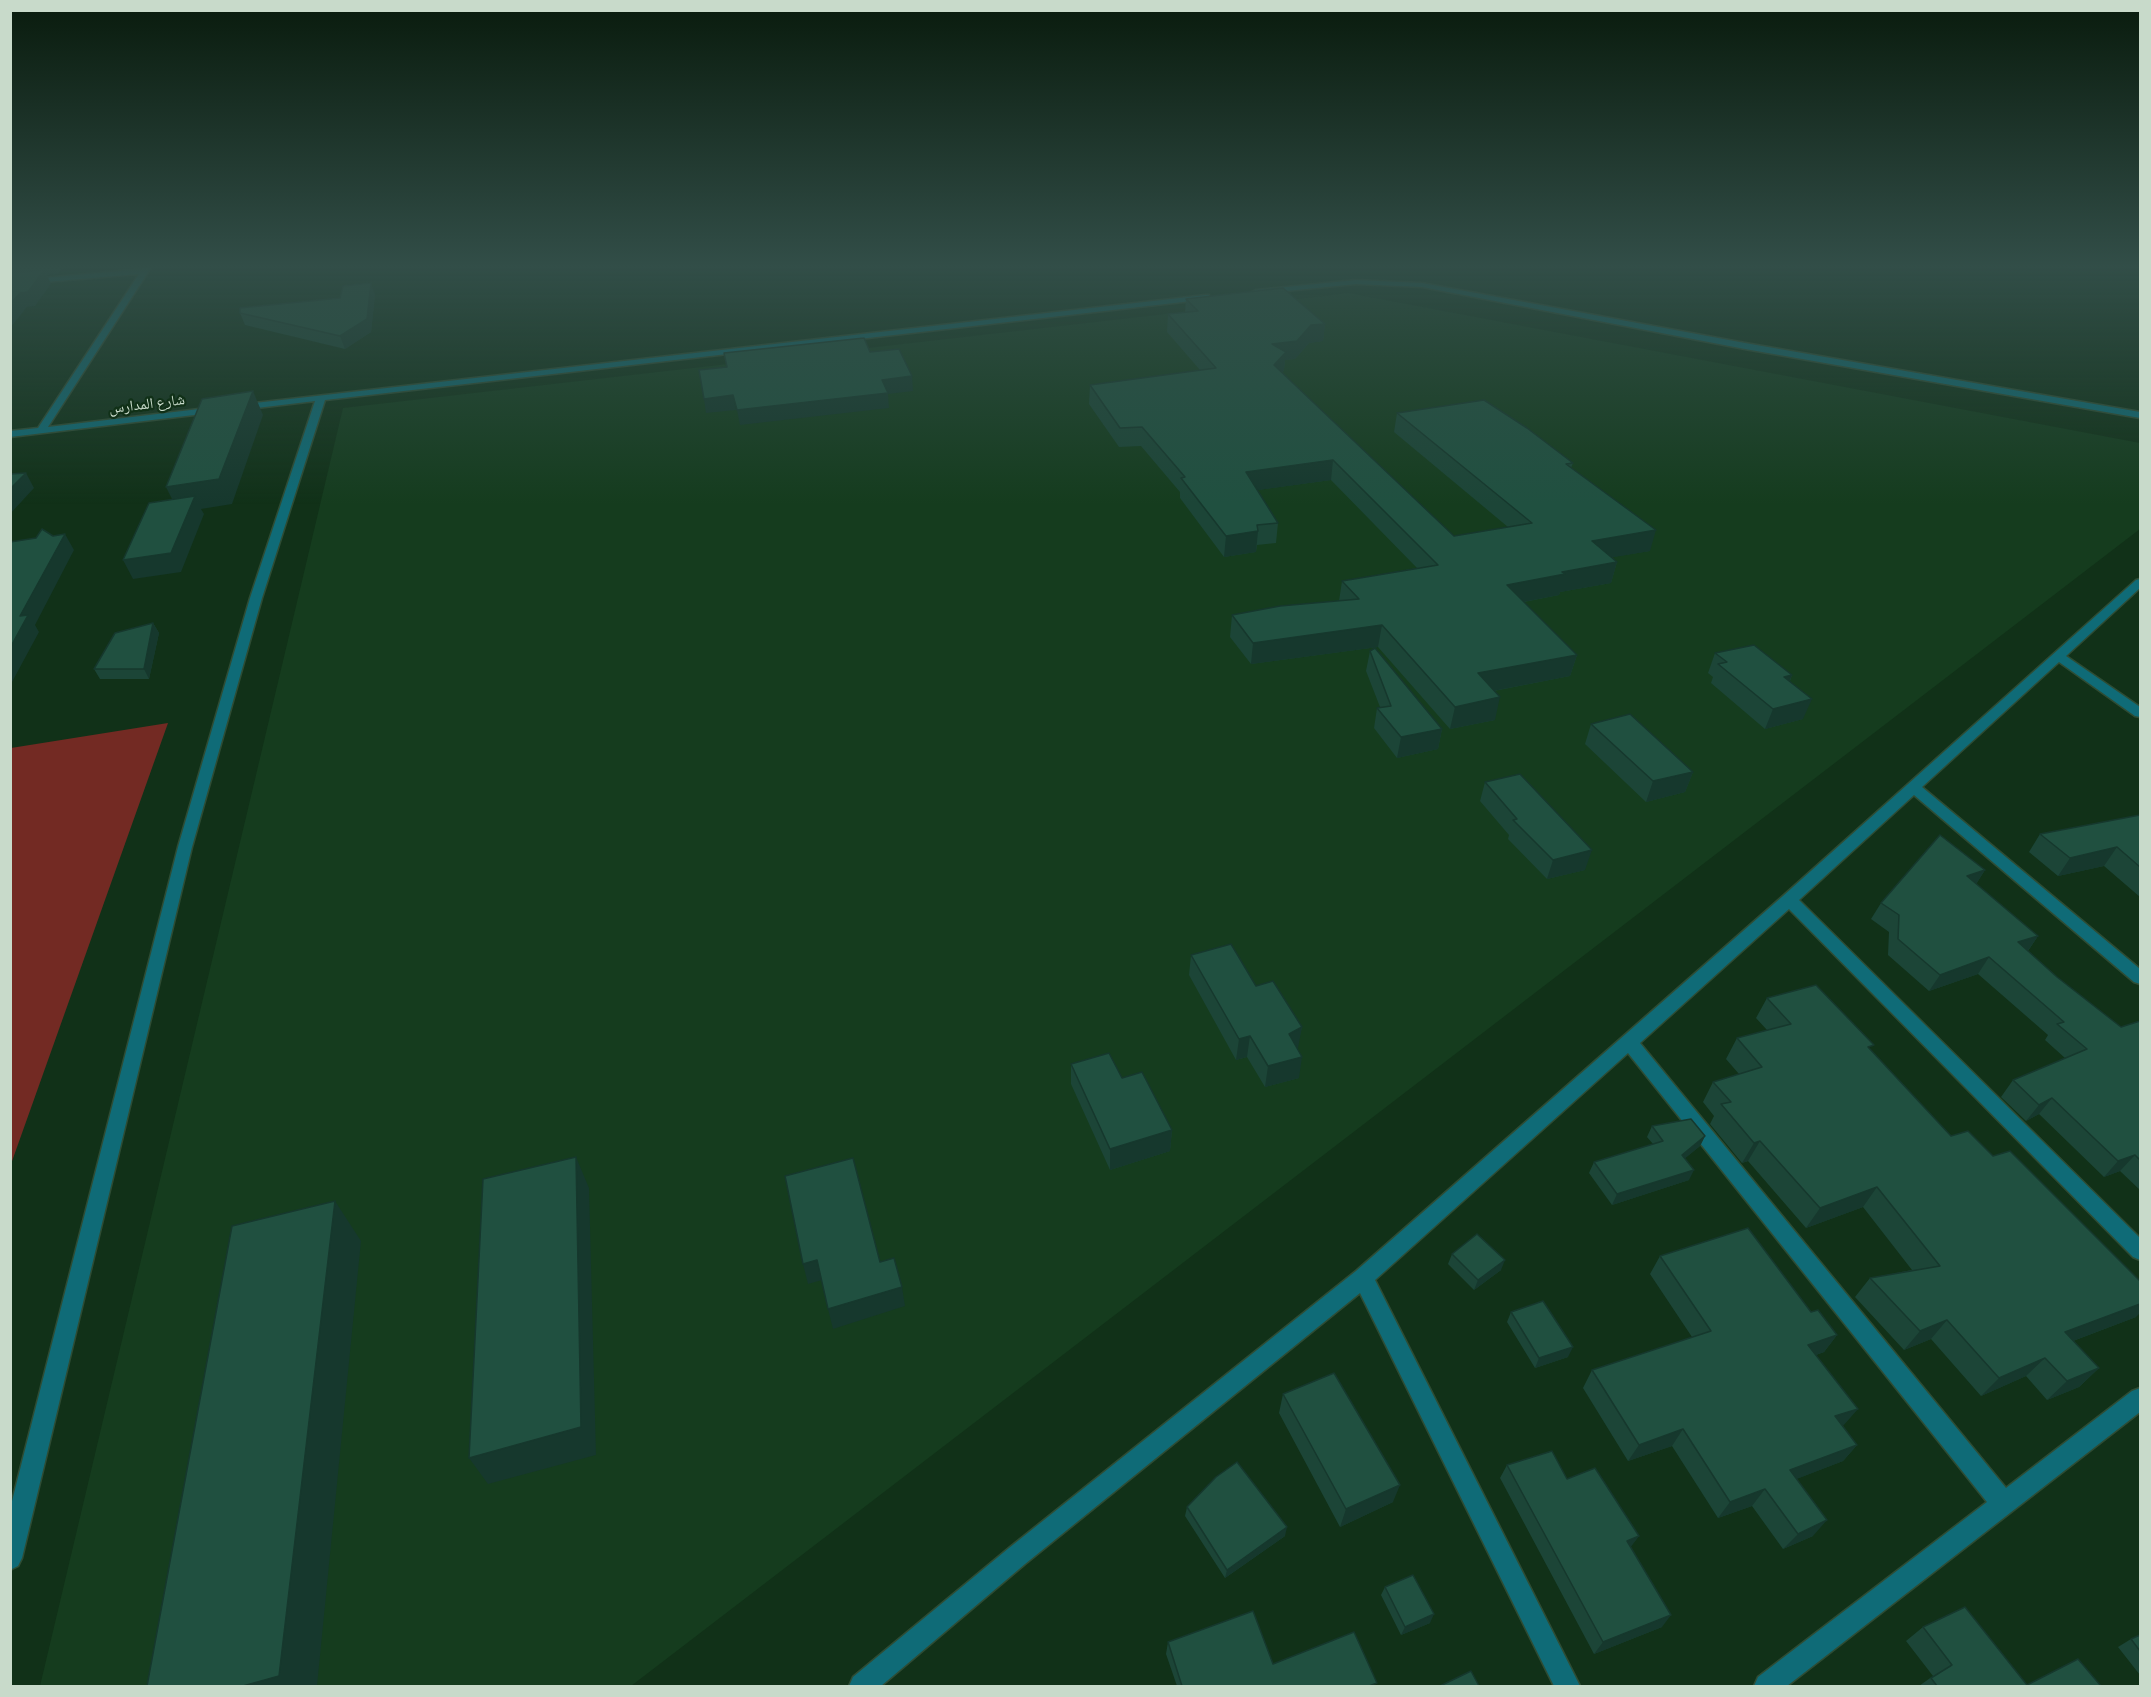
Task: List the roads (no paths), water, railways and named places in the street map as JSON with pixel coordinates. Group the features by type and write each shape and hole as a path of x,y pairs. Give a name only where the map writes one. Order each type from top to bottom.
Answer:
{"street":[{"path":"41,430 96,345"},
{"name":"شارع المدارس","path":"10,434 783,345"},
{"path":"1741,345 2140,415"},
{"path":"10,1558 184,847 256,598 321,398"},
{"path":"862,1686 1017,1556 1363,1278 1789,900 2140,582"},
{"path":"2058,656 2140,713"},
{"path":"1913,787 2140,978"},
{"path":"1789,900 2140,1251"},
{"path":"1629,1042 2004,1504"},
{"path":"1363,1278 1567,1686"},
{"path":"1767,1686 2140,1399"}]}
